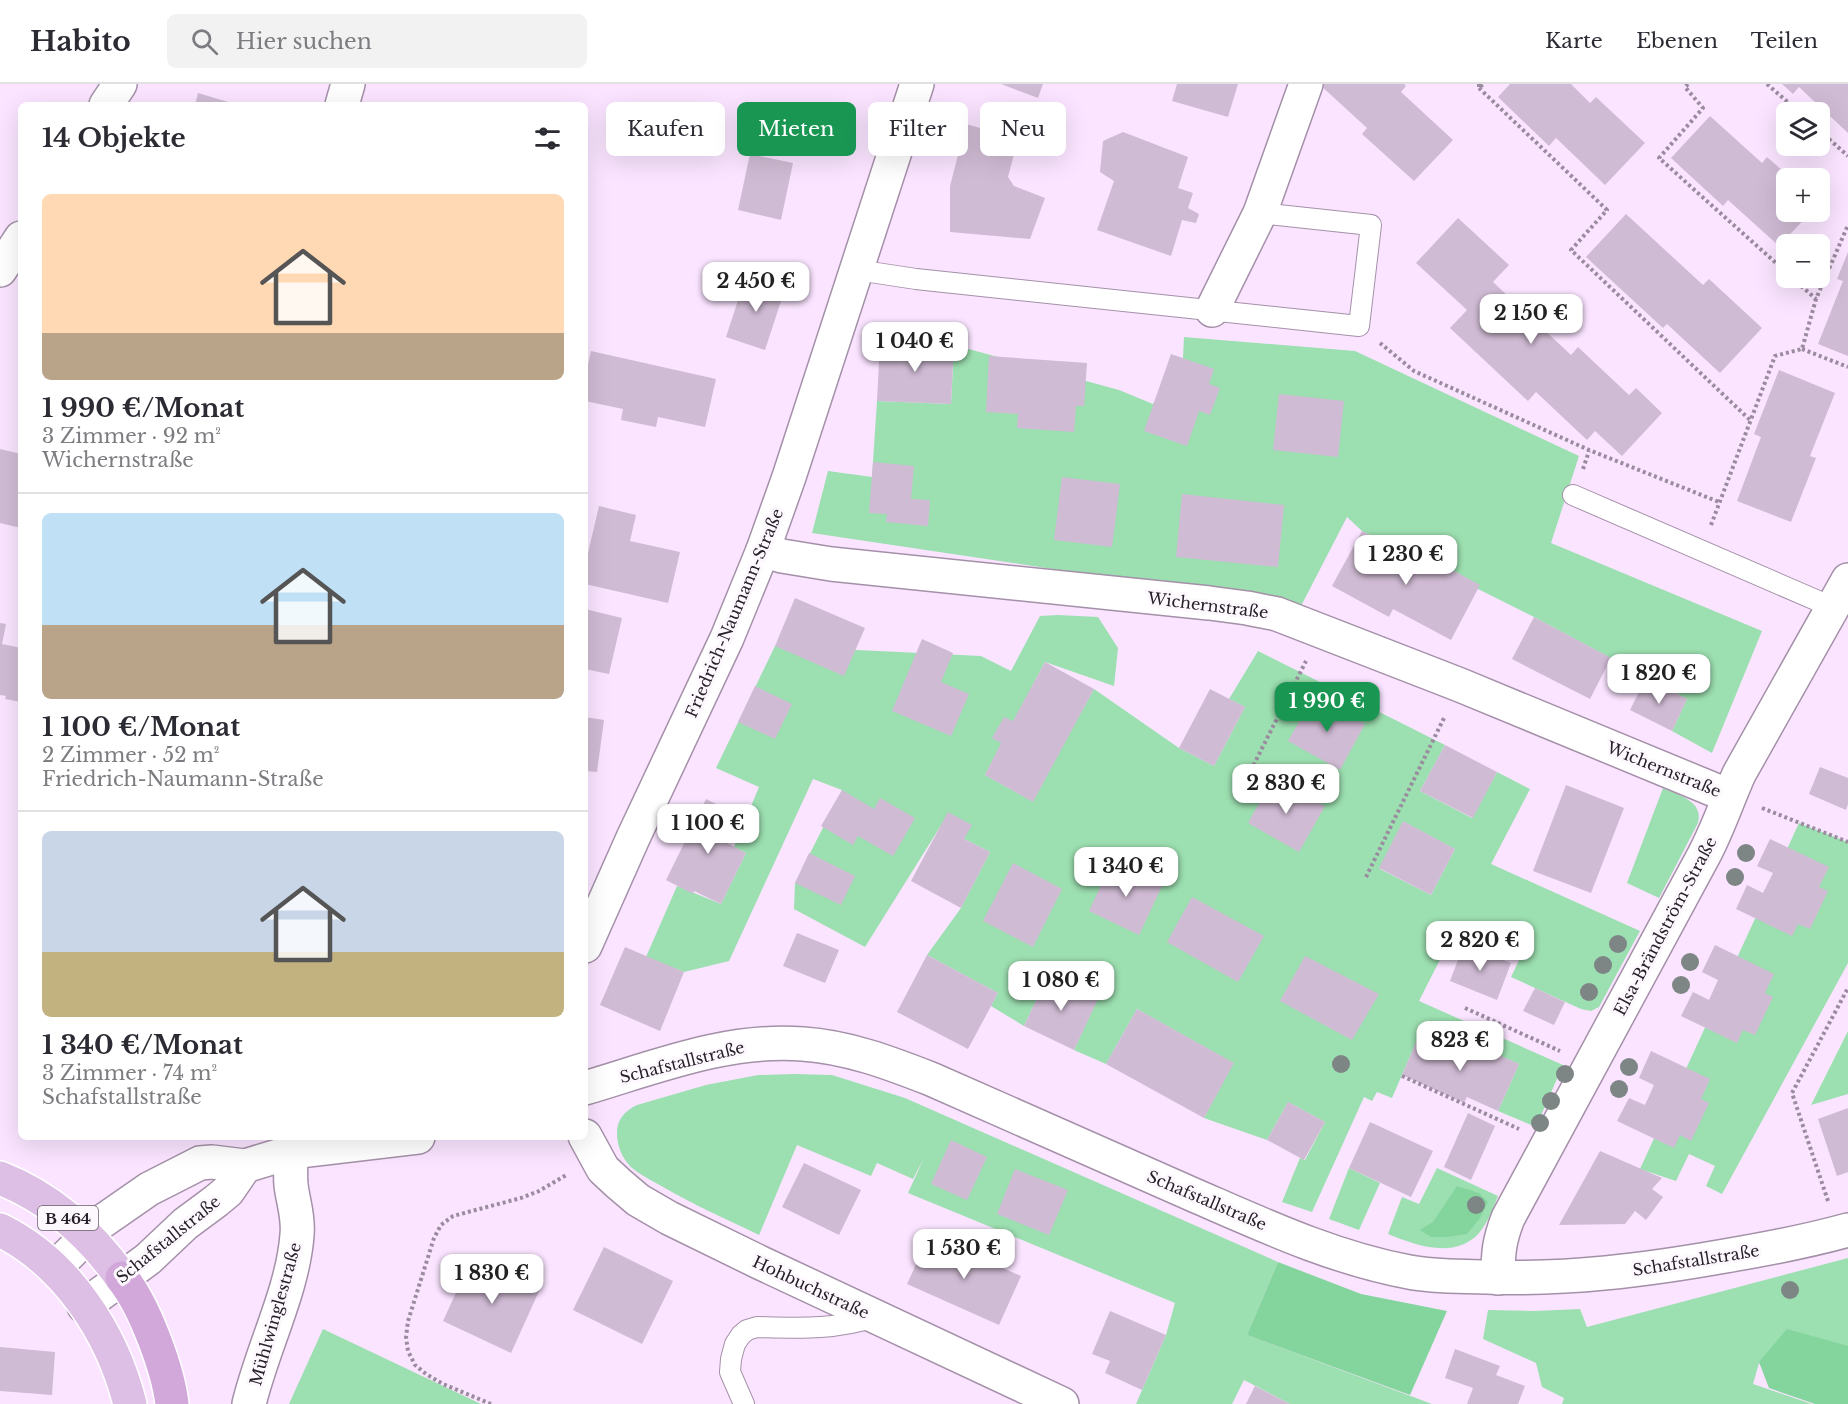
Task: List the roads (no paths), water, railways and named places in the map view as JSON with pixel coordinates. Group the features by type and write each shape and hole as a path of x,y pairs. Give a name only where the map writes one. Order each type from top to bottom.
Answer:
{"highway":[{"name":"B 464","path":"122,1278 132,1291 146,1320 167,1379 172,1404"}],"main road":[{"name":"B 464","path":"0,1178 52,1204 87,1236 122,1278"},
{"path":"0,1230 18,1239 48,1261 66,1281 111,1348 130,1404"}],"street":[{"path":"108,102 120,84"},
{"path":"343,102 348,84"},
{"name":"Friedrich-Naumann-Straße","path":"588,939 723,647 763,550 917,84"},
{"path":"1212,310 1260,213 1306,84"},
{"path":"0,270 18,243"},
{"name":"Wichernstraße","path":"763,550 782,556 831,564 1246,608 1277,614 1460,685 1729,796"},
{"name":"Elsa-Brändström-Straße","path":"1498,1278 1498,1248 1508,1218 1715,834 1739,774 1840,594"},
{"name":"Schafstallstraße","path":"588,1087 738,1046 804,1044 845,1050 883,1060 931,1079 1320,1248 1408,1272 1452,1277 1570,1277 1640,1270 1776,1247 1843,1231"},
{"path":"55,1269 100,1223 148,1189 201,1163 245,1166 291,1152 393,1140"},
{"name":"Hohbuchstraße","path":"590,1146 603,1169 618,1183 638,1200 669,1218 1062,1404"},
{"name":"Mühlwinglestraße","path":"249,1404 256,1375 282,1302 297,1236 297,1218 291,1185 291,1152"},
{"name":"Schafstallstraße","path":"84,1306 148,1258 185,1224 228,1191 245,1166"}],"lane":[{"path":"857,270 916,279 1359,326 1371,225 1260,213"},
{"path":"1573,495 1701,551 1840,594"},
{"path":"744,1404 730,1372 730,1359 735,1344 747,1329 757,1327 828,1328 850,1325 875,1317"}]}
